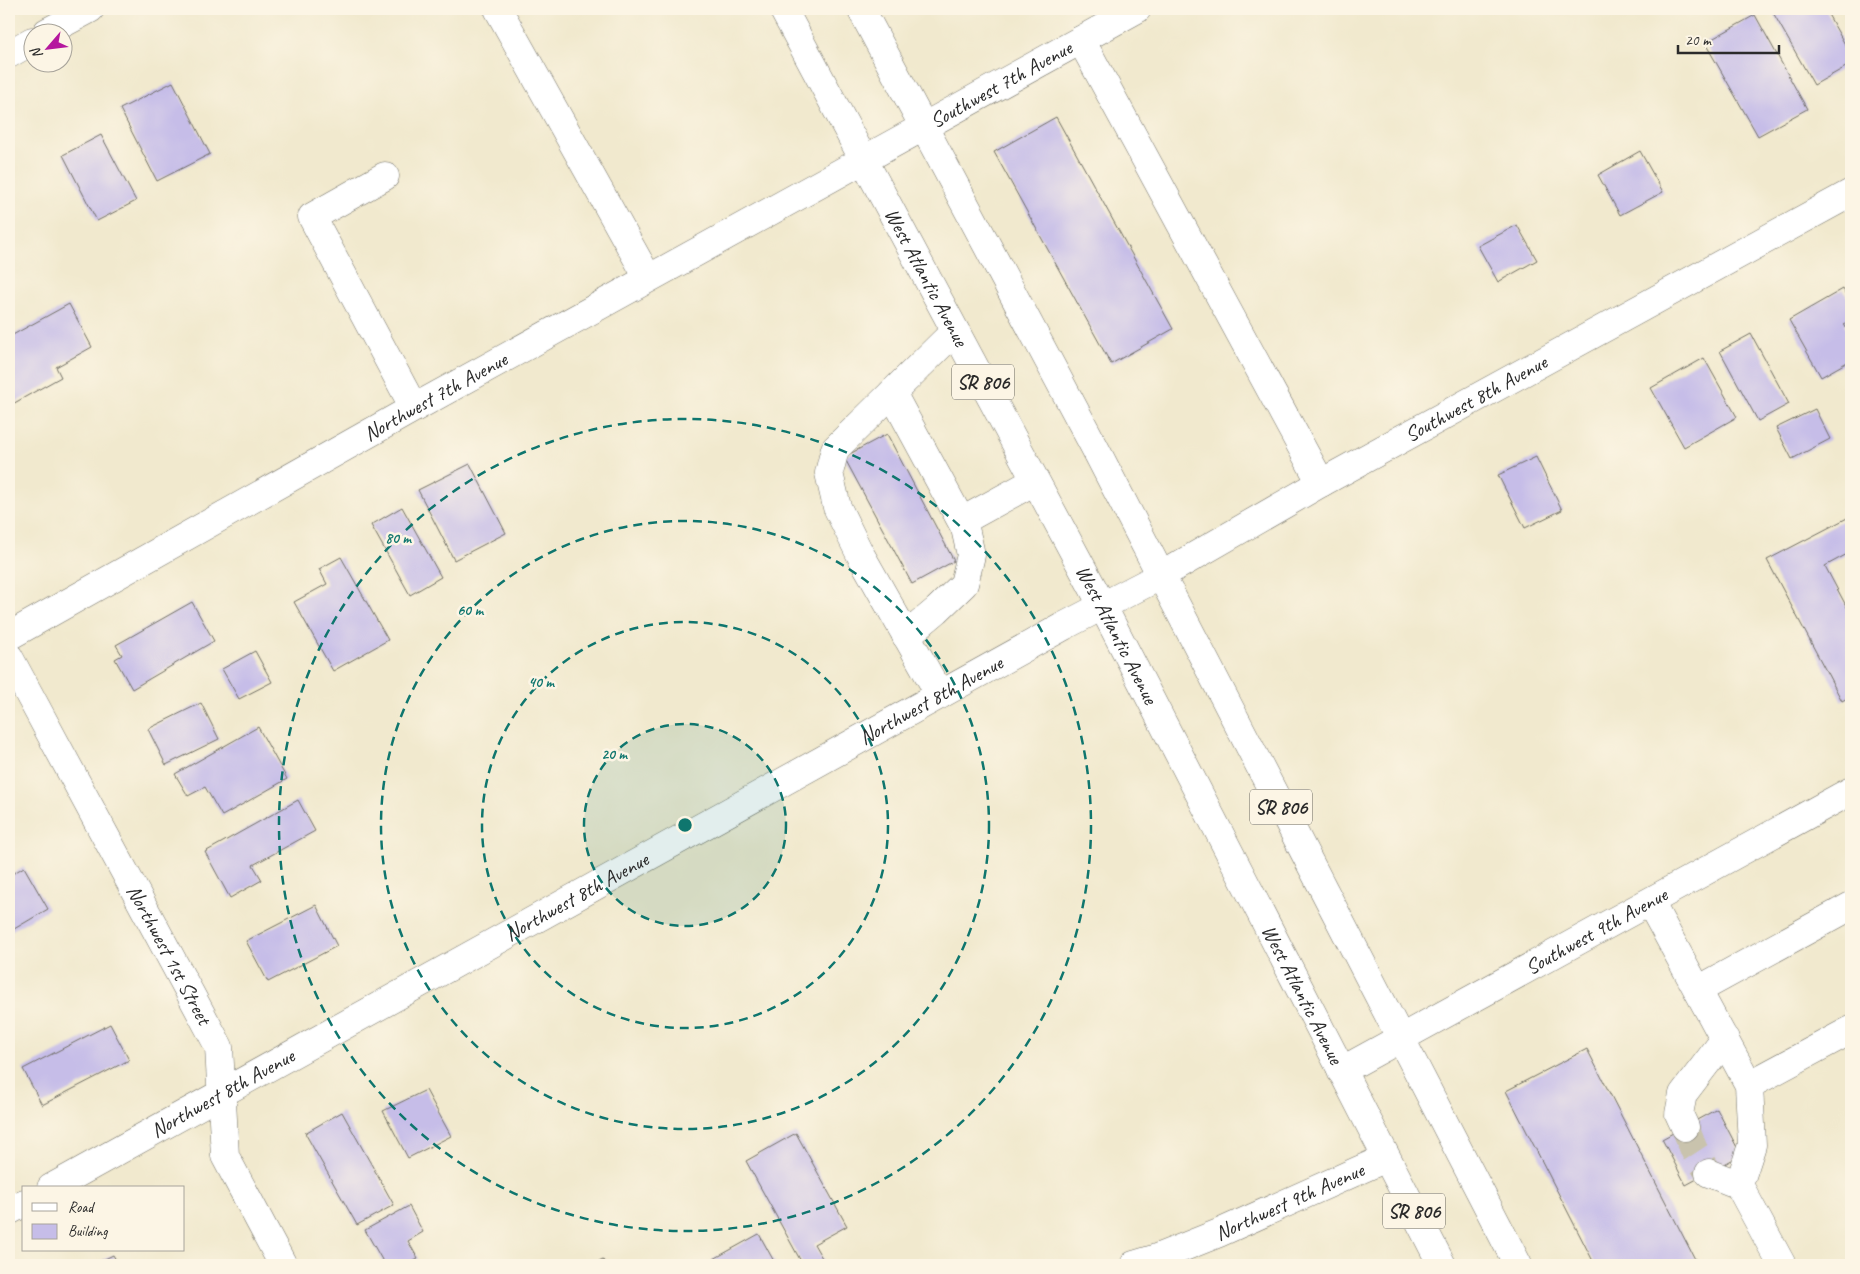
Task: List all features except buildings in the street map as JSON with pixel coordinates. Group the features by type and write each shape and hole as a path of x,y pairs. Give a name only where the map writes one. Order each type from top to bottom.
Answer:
{"street":[{"path":"64,22 87,9"},
{"path":"498,9 648,278"},
{"name":"West Atlantic Avenue","path":"783,9 1102,606 1442,1265"},
{"name":"SR 806","path":"860,9 1086,430 1518,1265"},
{"name":"Southwest 7th Avenue","path":"864,159 924,128 1137,9"},
{"path":"1081,40 1321,483"},
{"path":"9,54 22,47"},
{"name":"Northwest 7th Avenue","path":"9,636 414,408 864,159"},
{"path":"385,176 312,217 414,408"},
{"name":"Southwest 8th Avenue","path":"1102,606 1160,576 1321,483 1851,193"},
{"path":"940,695 837,507 829,473 835,449 955,331"},
{"path":"892,393 962,521 971,555 964,584 906,636"},
{"path":"962,521 1035,481"},
{"name":"Northwest 8th Avenue","path":"54,1186 1102,606"},
{"name":"Northwest 1st Street","path":"9,657 219,1047 225,1156 284,1265"},
{"name":"Southwest 9th Avenue","path":"1341,1071 1851,791"},
{"path":"1650,902 1749,1085 1752,1145 1739,1185"},
{"path":"1698,990 1851,906"},
{"path":"1749,1085 1851,1030"},
{"path":"1685,1127 1679,1114 1683,1094 1725,1039"},
{"name":"Northwest 9th Avenue","path":"1134,1265 1219,1233 1386,1158"},
{"path":"1709,1172 1739,1185 1782,1265"},
{"path":"9,1211 22,1204"}],"tunnel":[{"path":"1685,1127 1694,1150 1709,1173"}]}
